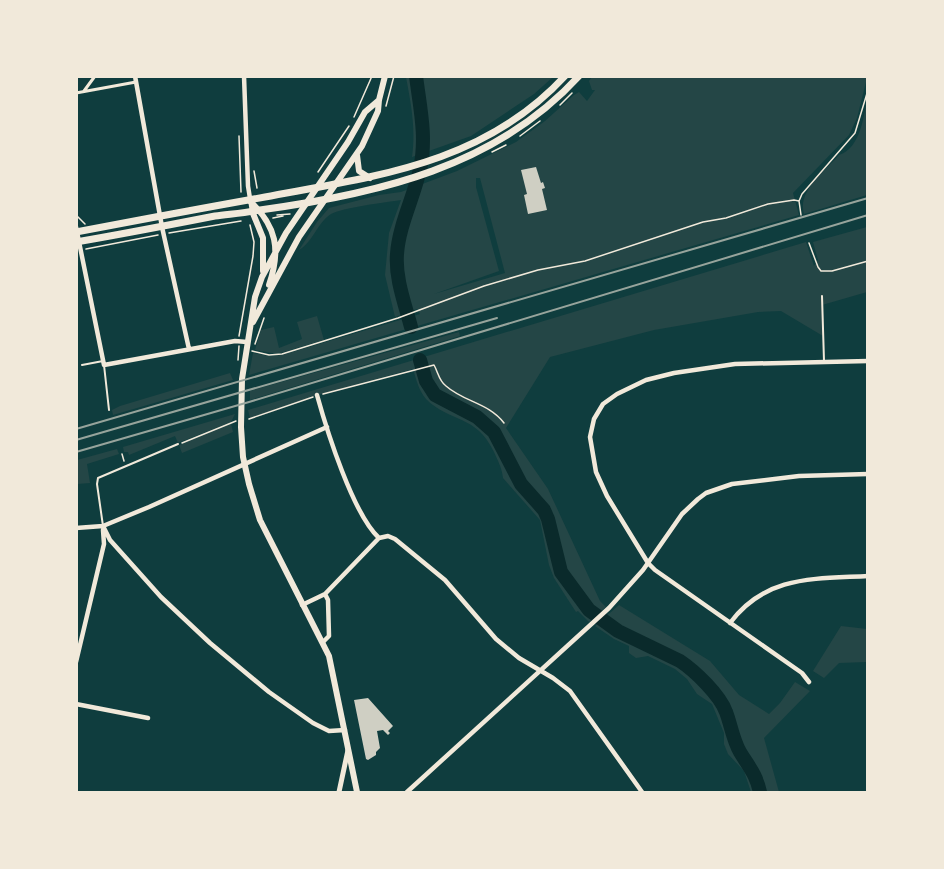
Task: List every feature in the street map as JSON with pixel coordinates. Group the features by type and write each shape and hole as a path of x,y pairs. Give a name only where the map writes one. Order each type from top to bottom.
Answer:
{"main road":[{"path":"251,328 295,244 357,154 378,111 378,99 385,76"},
{"path":"77,231 335,185 430,161 494,133 535,105 565,76"},
{"path":"78,242 324,199 427,174 478,153 516,131 538,115 579,76"},
{"path":"357,792 331,663 323,642 260,520 244,464 241,421 242,378 255,297 262,277 307,202 366,112 378,99"},
{"path":"357,154 359,171 370,178"},
{"path":"249,200 261,210 272,228 276,251 275,266 264,300"},
{"path":"252,211 263,238 265,260 262,277"}],"street":[{"path":"84,91 95,76"},
{"path":"244,76 249,200 252,211"},
{"path":"76,93 135,79 162,227 189,349"},
{"path":"77,231 103,363 239,341 247,342"},
{"path":"809,682 802,673 648,563 607,496 596,472 590,437 594,419 603,405 617,393 646,380 674,373 735,364 867,361"},
{"path":"317,396 354,498 372,532 379,538"},
{"path":"76,528 103,526 327,427"},
{"path":"407,792 605,612 648,563 685,510 706,493 720,487 769,479 867,474"},
{"path":"76,662 104,544 103,526"},
{"path":"103,526 110,540 161,597 210,643 269,692 313,723 328,730 345,730"},
{"path":"302,605 326,594 379,538 388,536 395,538 445,580 496,639 526,663 570,691 642,792"},
{"path":"730,623 750,602 780,585 797,580 867,576"},
{"path":"323,642 329,636 326,594"},
{"path":"76,704 148,718"},
{"path":"339,792 348,748"}],"lane":[{"path":"822,296 824,361"},
{"path":"82,365 103,363 109,410"},
{"path":"103,526 97,481 100,476 178,444"}],"path":[{"path":"315,178 351,122 372,76"},
{"path":"801,215 799,201 810,184 855,133 867,90"},
{"path":"239,135 241,192"},
{"path":"246,350 277,355 398,318 483,286 538,270 585,261 703,222 726,218 768,204 799,201"},
{"path":"273,217 289,214"},
{"path":"76,215 85,224"},
{"path":"170,233 245,220 251,224 254,242 253,256 239,336"},
{"path":"86,249 157,236"},
{"path":"809,243 821,271 832,271 867,261"},
{"path":"253,351 266,312"},
{"path":"247,420 317,396 431,365 435,367 440,380 446,387 486,406 504,423"},
{"path":"246,411 249,425"},
{"path":"178,444 232,423"},
{"path":"122,453 126,465"}],"shaded area":[{"path":"406,76 553,77 534,94 471,136 412,157 413,127"},
{"path":"592,77 867,77 857,118 849,135 793,193 799,215 249,375 253,353 269,356 282,355 420,314 417,309 395,317 385,275 389,233 401,200 354,207 331,214 299,250 329,208 379,195 401,192 457,171 516,142 579,92 587,101 595,90 592,90 589,81","holes":["476,178 480,178 505,273 434,294 499,271 476,187"]},
{"path":"867,101 867,195 804,214 803,206 808,189 856,140"},
{"path":"867,227 867,292 822,305 823,336 781,311 758,312 654,330 550,357 506,428 548,489 600,601 606,607 589,622 578,611 576,612 554,578 549,565 540,520 503,478 487,440 471,425 435,407 426,399 413,369 318,395 250,418 248,410 806,242 814,266 818,260 813,242"},
{"path":"317,316 324,340 277,354 255,350 261,330 274,327 279,348 302,339 297,322"},
{"path":"459,332 460,336 250,400 250,391"},
{"path":"230,373 233,380 113,415 112,410 120,406"},
{"path":"235,414 231,422 178,443 175,436 129,455 128,452 124,452 123,447"},
{"path":"231,424 233,432 182,453 179,445"},
{"path":"117,449 119,454 87,464 90,483 77,484 77,460"},
{"path":"619,605 710,661 739,695 769,714 795,682 810,691 764,738 779,792 751,792 744,771 728,754 724,744 724,733 712,704 697,694 687,679 675,669 648,656 636,658 629,653 629,646 595,626"},
{"path":"841,626 867,629 867,662 839,663 824,678 813,671"}],"building":[{"path":"536,167 545,188 542,189 547,210 528,214 524,195 527,194 521,170"},
{"path":"368,698 393,726 388,731 390,733 388,735 383,730 377,731 380,748 376,755 368,760 354,700"}],"waterway":[{"path":"411,327 401,291 397,254 422,157 422,122 416,76"},
{"path":"420,360 426,381 435,395 477,417 494,432 521,484 544,510 561,572 589,610 618,631 680,661 713,691 723,705 738,747 754,775 760,792"}],"railway":[{"path":"76,429 868,198"},
{"path":"76,452 868,215"},
{"path":"76,440 497,318"}]}
